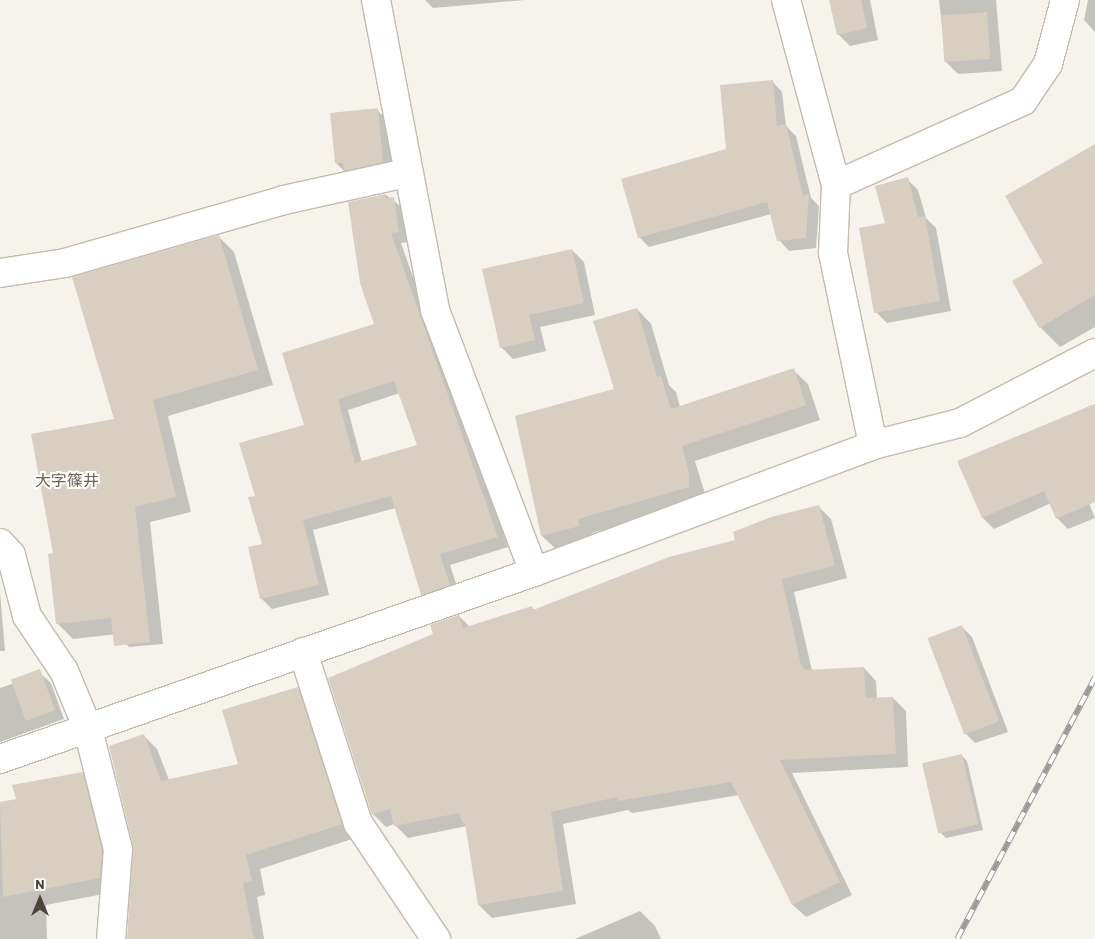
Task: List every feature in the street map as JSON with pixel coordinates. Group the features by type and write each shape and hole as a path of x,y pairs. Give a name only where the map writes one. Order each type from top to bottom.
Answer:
{"street":[{"path":"376,0 407,173 436,310 534,572"},
{"path":"786,0 836,185 833,252 873,445"},
{"path":"836,185 1022,101 1048,64 1065,0"},
{"path":"0,274 65,263 284,200 407,173"},
{"path":"0,759 534,572 873,445 960,423 1095,353"},
{"path":"0,543 11,555 27,616 64,671 88,729 118,849 111,939"},
{"path":"303,652 358,824 436,939"}],"building":[{"path":"829,0 861,0 867,28 837,35"},
{"path":"987,12 990,59 944,62 941,15"},
{"path":"773,80 777,126 786,124 803,196 809,194 806,238 777,241 767,202 638,238 621,179 726,149 720,85"},
{"path":"378,108 383,162 344,171 343,163 335,163 330,113"},
{"path":"1095,144 1095,295 1039,328 1012,281 1043,263 1005,196"},
{"path":"908,177 918,217 925,216 940,301 874,313 859,228 885,223 875,186"},
{"path":"386,194 386,198 394,197 399,232 391,233 498,537 440,554 450,585 421,595 391,496 303,520 319,585 260,599 248,547 262,544 248,497 255,496 239,443 304,425 282,353 374,324 360,283 348,202","holes":["394,381 417,445 355,463 338,399"]},
{"path":"219,235 258,370 153,400 176,497 135,507 150,642 114,646 111,618 56,624 48,554 53,553 31,434 114,419 72,277"},
{"path":"572,249 584,303 529,315 535,340 500,348 482,269"},
{"path":"637,308 657,377 661,376 671,409 794,368 806,405 682,446 689,473 689,487 578,519 580,526 541,536 515,416 614,389 593,321"},
{"path":"1095,404 1095,502 1056,519 1044,491 982,518 957,461"},
{"path":"819,505 835,566 782,579 801,665 805,670 864,667 866,698 893,697 896,754 780,760 840,882 792,905 731,782 618,801 617,797 551,812 563,891 478,905 465,823 462,823 459,813 394,826 390,809 372,815 328,678 433,634 430,625 459,615 463,628 532,606 533,610 669,557 735,540 733,532 771,517"},
{"path":"962,625 999,721 964,734 927,638"},
{"path":"40,669 55,710 26,721 11,680"},
{"path":"298,687 342,824 246,855 252,881 243,883 254,939 127,939 133,846 109,746 144,734 161,781 238,764 222,710"},
{"path":"962,754 978,824 938,833 922,763"},
{"path":"83,772 102,850 100,878 3,897 0,802 16,799 12,785"}],"railway":[{"path":"957,939 1095,677"}],"district":[{"name":"大字篠井","path":"67,480"}]}
